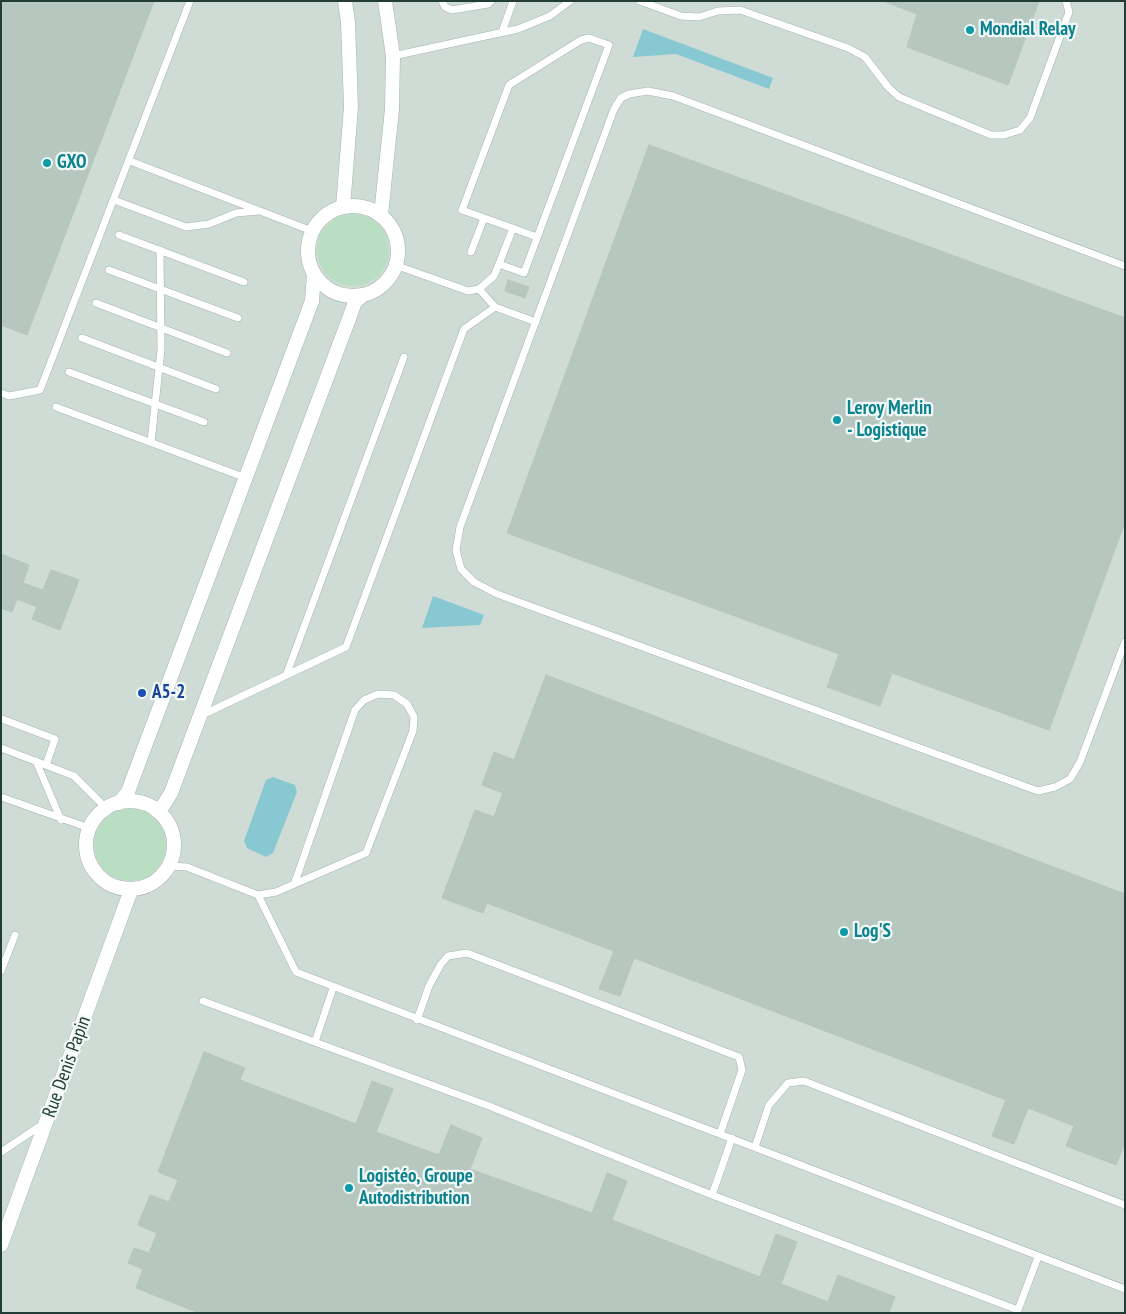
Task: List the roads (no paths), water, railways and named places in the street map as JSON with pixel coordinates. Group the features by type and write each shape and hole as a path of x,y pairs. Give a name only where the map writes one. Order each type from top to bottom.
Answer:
{"street":[{"path":"343,206 351,107 348,22 345,1"},
{"path":"381,215 392,109 392,56 385,1"},
{"path":"343,206 369,208 381,215 390,225 396,238 398,251 395,265 383,284 362,294 349,295 335,292 324,285 314,274 309,260 308,245 312,231 320,220 330,212 343,206"},
{"path":"112,805 133,801 147,804 159,812 168,823 173,837 174,852 169,866 159,878 146,886 131,890 110,884 94,871 87,857 86,843 89,828 96,817 128,792 312,301 314,274"},
{"path":"159,812 171,793 355,302 362,294"},
{"name":"Rue Denis Papin","path":"1,1245 131,890"}],"lane":[{"path":"1,393 9,396 40,390 130,161 190,1"},
{"path":"442,1 445,7 452,10 488,4 492,1"},
{"path":"502,32 513,1"},
{"path":"392,56 518,29 550,16 570,1"},
{"path":"640,1 681,16 699,17 718,11 740,10 848,48 865,57 888,87 899,97 990,135 1004,135 1020,130 1030,118 1069,12 1066,1"},
{"path":"500,264 524,273 538,237 609,45 589,38 581,40 509,85 462,210 538,237"},
{"path":"1125,266 673,96 648,91 629,94 621,98 614,109 460,527 456,550 461,569 474,582 497,594 1038,791 1055,787 1070,779 1080,762 1125,642"},
{"path":"130,161 312,231"},
{"path":"114,200 186,227 209,224 236,213 261,211"},
{"path":"471,252 484,218"},
{"path":"395,265 468,291 479,289 494,276 513,228"},
{"path":"119,235 244,282"},
{"path":"151,442 161,327 160,250"},
{"path":"109,270 238,318"},
{"path":"479,289 495,307 536,322"},
{"path":"96,303 227,353"},
{"path":"199,716 287,673 346,647 464,329 495,307"},
{"path":"82,338 216,389"},
{"path":"287,673 404,357"},
{"path":"69,372 204,422"},
{"path":"56,407 247,478"},
{"path":"169,866 187,867 258,895 276,892 295,882 366,854 414,731 414,717 406,704 394,694 378,694 364,700 355,710 295,882"},
{"path":"2,719 56,739 46,765"},
{"path":"1,748 74,776 112,805"},
{"path":"36,761 61,820"},
{"path":"1,798 89,828"},
{"path":"258,895 296,972 333,988 756,1147 1125,1289"},
{"path":"1,972 15,934"},
{"path":"417,1020 429,986 441,964 448,956 467,953 739,1057 742,1070 720,1134"},
{"path":"314,1042 333,988"},
{"path":"203,1001 489,1106 712,1195 1021,1312 1038,1257"},
{"path":"756,1147 769,1105 788,1083 804,1081 1125,1205"},
{"path":"1,1152 47,1121"},
{"path":"712,1195 732,1138"}],"water":[{"path":"643,29 773,78 769,89 676,54 633,57"},
{"path":"433,596 484,615 480,625 422,628"},
{"path":"273,777 295,785 297,792 273,853 266,857 247,848 244,841 266,780"}],"place":[{"name":"Mondial Relay","path":"970,30"},
{"name":"GXO","path":"47,163"},
{"name":"Leroy Merlin - Logistique","path":"837,420"},
{"name":"A5-2","path":"142,693"},
{"name":"Log'S","path":"844,932"},
{"name":"Logistéo, Groupe Autodistribution","path":"349,1188"}]}
